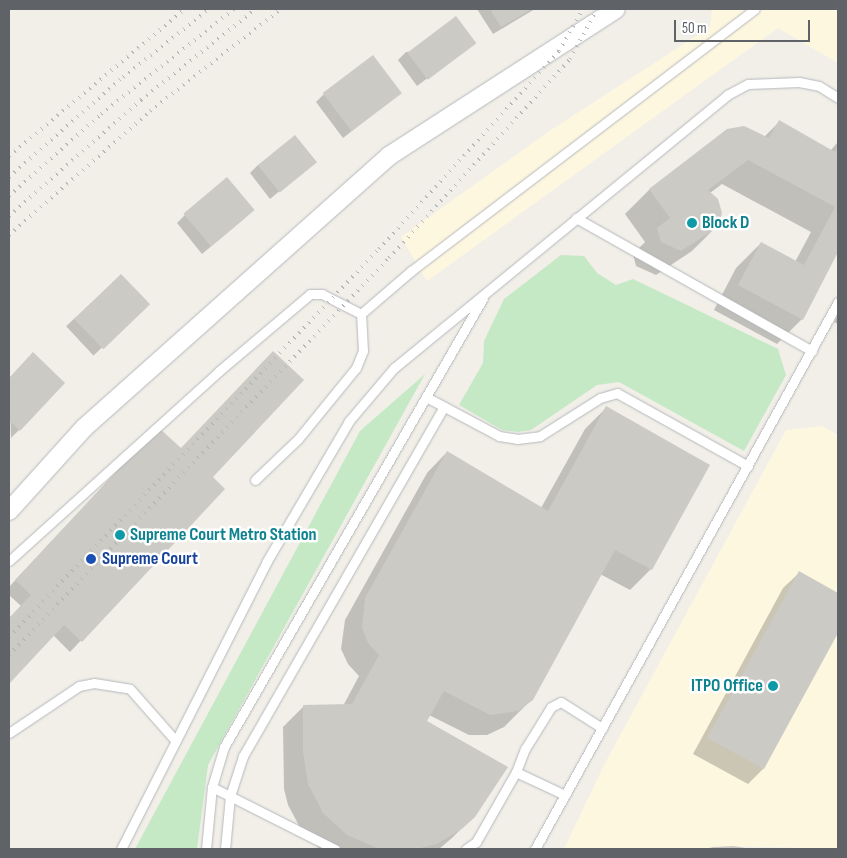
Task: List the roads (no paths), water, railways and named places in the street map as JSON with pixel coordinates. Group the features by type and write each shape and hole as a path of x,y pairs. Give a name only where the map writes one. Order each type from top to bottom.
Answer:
{"street":[{"path":"9,511 85,427 389,156 616,9"}],"lane":[{"path":"361,314 411,271 755,9"},
{"path":"121,849 267,561 349,422 394,368 726,95 748,84 799,82 819,86 838,98"},
{"path":"576,218 812,351"},
{"path":"206,849 212,787 224,747 486,292"},
{"path":"9,561 219,371 310,294 322,294 361,314"},
{"path":"535,849 838,302"},
{"path":"255,480 298,439 356,368 363,351 361,314"},
{"path":"426,397 499,436 517,439 540,436 600,398 617,394 748,466"},
{"path":"225,849 230,796 243,756 444,407"},
{"path":"9,733 79,686 94,683 130,690 175,740"},
{"path":"466,849 476,842 516,772 525,749 551,707 561,702 568,704 602,728"},
{"path":"516,772 565,795"},
{"path":"212,787 334,849"}],"railway":[{"path":"9,156 185,9"},
{"path":"9,177 123,77 209,9"},
{"path":"9,196 101,114 234,9"},
{"path":"9,216 141,100 256,9"},
{"path":"9,235 150,111 281,9"},
{"path":"9,637 379,249 559,51 583,9"},
{"path":"9,655 389,258 570,59 597,9"}],"place":[{"name":"Block D","path":"692,223"},
{"name":"Supreme Court Metro Station","path":"120,535"},
{"name":"Supreme Court","path":"91,559"},
{"name":"ITPO Office","path":"773,686"}]}
